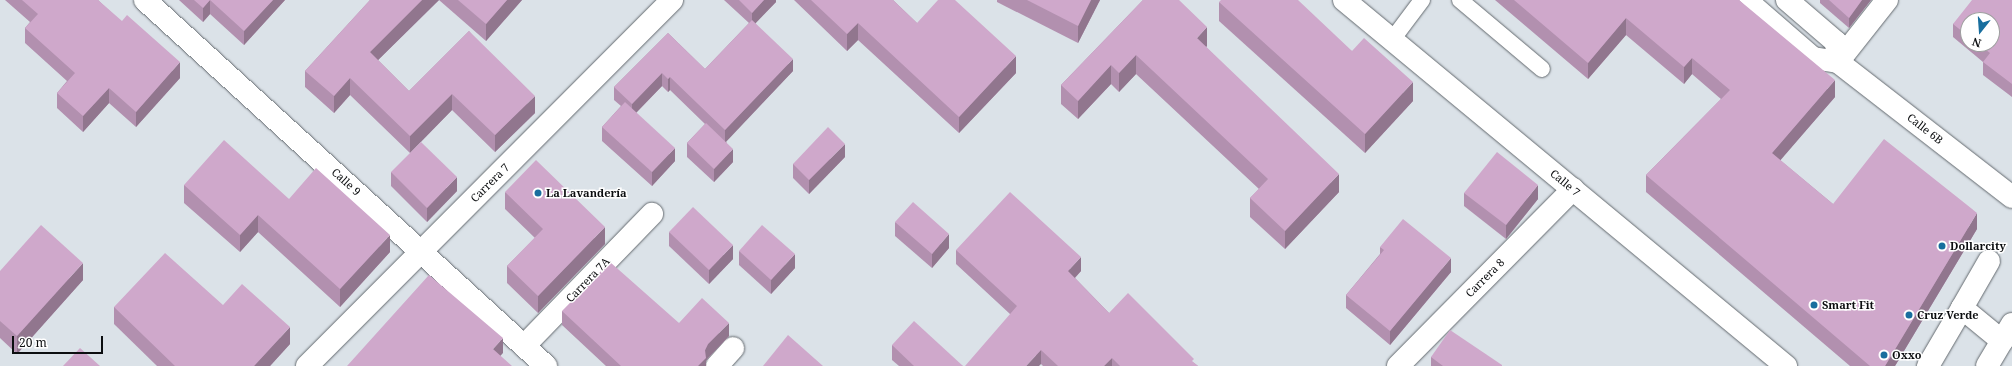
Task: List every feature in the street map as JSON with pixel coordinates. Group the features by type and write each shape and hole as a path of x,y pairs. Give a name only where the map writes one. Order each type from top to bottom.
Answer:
{"street":[{"name":"Calle 9","path":"145,0 546,366"},
{"name":"Carrera 7","path":"307,366 672,0"},
{"name":"Calle 7","path":"1344,0 1786,366"},
{"name":"Calle 6B","path":"1746,0 1813,58 1838,62 2012,197"},
{"path":"1787,0 1836,42 1838,62"},
{"path":"1838,62 1887,0"},
{"name":"Carrera 8","path":"1398,366 1573,189"},
{"name":"Carrera 7A","path":"524,346 652,214"},
{"path":"1928,366 1989,261"},
{"path":"1962,308 2007,332 1987,366"},
{"path":"716,366 733,348"}],"lane":[{"path":"1392,40 1422,0"},
{"path":"1460,0 1542,69"}],"building":[{"path":"22,0 98,0 122,21 127,15 180,62 136,112 109,88 83,116 57,93 75,73 25,28 38,14"},
{"path":"194,0 210,0 203,8"},
{"path":"210,0 273,0 244,31"},
{"path":"370,0 422,0 370,52 409,91 469,31 535,96 495,135 452,94 410,136 350,78 334,96 305,71"},
{"path":"458,0 507,0 486,24"},
{"path":"739,0 764,0 752,13"},
{"path":"811,0 893,0 917,23 938,0 955,0 1016,56 959,117 858,23 847,34"},
{"path":"1027,0 1091,0 1078,26"},
{"path":"1143,0 1179,0 1207,27 1197,38 1339,174 1285,231 1250,198 1268,179 1136,55 1119,73 1111,65 1078,101 1061,85"},
{"path":"1221,0 1298,0 1352,51 1364,38 1413,82 1365,134 1219,2"},
{"path":"1514,0 1739,0 1835,80 1772,153 1833,204 1884,139 1977,213 1885,366 1870,366 1646,175 1730,90 1692,58 1684,67 1626,18 1588,63"},
{"path":"1829,0 1862,0 1849,18"},
{"path":"1972,0 2012,0 2012,84 1983,62 1990,53 1989,52 2000,52 2000,12 1962,12"},
{"path":"1960,15 1960,30 1953,24"},
{"path":"752,20 793,59 725,130 670,77 668,79 662,73 632,104 614,87 668,33 705,69"},
{"path":"625,102 675,148 652,172 602,127"},
{"path":"706,123 733,149 714,169 687,143"},
{"path":"828,127 845,144 809,180 793,164"},
{"path":"224,140 289,199 316,168 390,235 340,289 258,215 240,235 184,185"},
{"path":"421,142 457,177 427,208 391,172"},
{"path":"1497,152 1538,185 1506,225 1464,193"},
{"path":"536,160 605,227 538,296 507,266 543,229 505,192"},
{"path":"1010,192 1081,257 1068,271 1109,313 1128,293 1194,359 1192,361 1198,366 1120,366 1112,358 1104,366 1058,366 1041,350 1026,366 965,366 1017,306 956,250"},
{"path":"913,202 949,234 932,254 895,222"},
{"path":"693,207 733,245 709,270 669,232"},
{"path":"1403,219 1451,258 1390,331 1346,295 1384,250 1380,247"},
{"path":"41,225 83,263 17,336 0,321 0,271"},
{"path":"762,225 795,254 771,280 739,251"},
{"path":"165,253 223,305 242,284 290,327 254,366 175,366 114,307"},
{"path":"610,262 679,323 702,298 729,323 708,344 705,350 706,358 698,366 621,366 562,311"},
{"path":"429,275 503,338 493,349 512,366 347,366"},
{"path":"914,321 963,366 914,366 892,345"},
{"path":"1450,330 1502,366 1443,366 1431,357"},
{"path":"788,335 823,366 763,366"},
{"path":"80,348 100,366 63,366"}],"place":[{"name":"La Lavandería","path":"538,193"},
{"name":"Dollarcity","path":"1942,246"},
{"name":"Smart Fit","path":"1814,305"},
{"name":"Cruz Verde","path":"1909,315"},
{"name":"Oxxo","path":"1884,355"}]}
